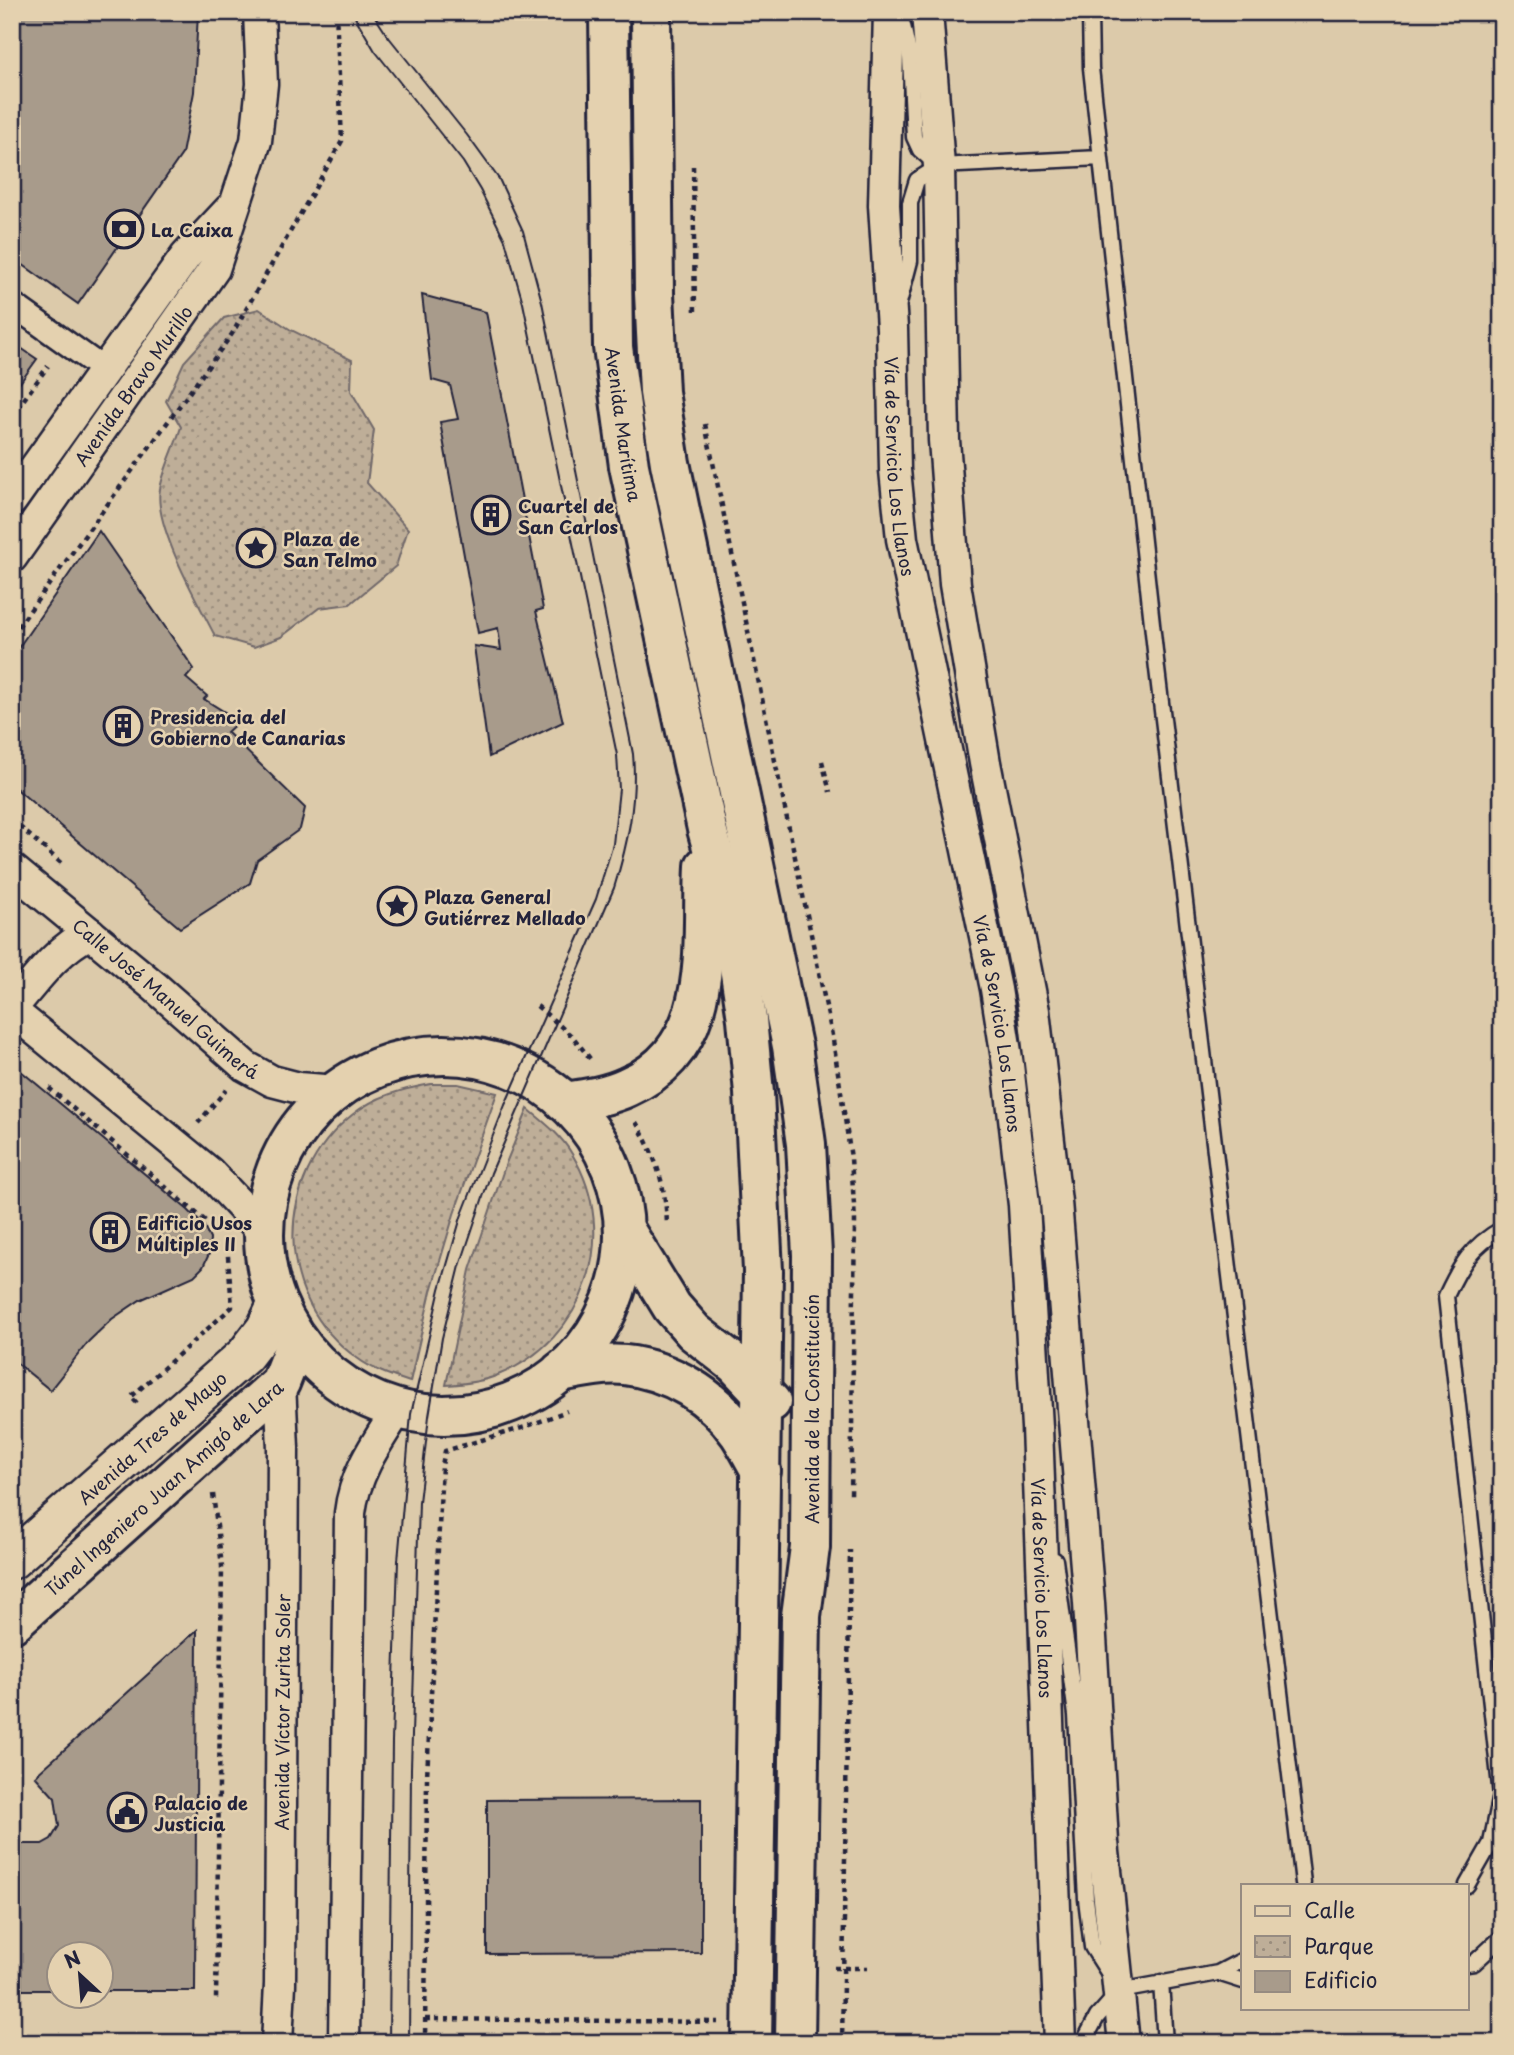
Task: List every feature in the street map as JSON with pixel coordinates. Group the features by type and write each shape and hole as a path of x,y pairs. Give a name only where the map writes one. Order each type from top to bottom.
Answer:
{"main road":[{"name":"Avenida Marítima","path":"609,12 613,347 618,395 629,466 707,829"},
{"name":"Avenida Marítima","path":"651,12 654,292 659,392 670,463 737,781"},
{"name":"Avenida de la Constitución","path":"737,781 792,1046 806,1144 812,1255 810,1546 801,1616 795,2031"},
{"path":"565,1102 599,1097 640,1081 669,1060 687,1034 697,1005 703,948 707,829"},
{"path":"707,829 732,920 747,1019 757,1131 763,1258 761,1471 742,2037"},
{"path":"456,1054 490,1059 520,1070 541,1082 565,1102 598,1140 612,1169 623,1206 626,1232 617,1282 603,1317 584,1346 560,1372 531,1392 464,1415 429,1416 397,1411 362,1399 342,1386 315,1362 298,1340 277,1304 266,1272 244,1236 271,1184 285,1149 307,1117 336,1091 362,1074 391,1061 422,1055 456,1054"},
{"path":"626,1232 672,1307 694,1332 735,1364 779,1410 788,1432 786,1558 801,1616"},
{"name":"Túnel Ingeniero Juan Amigó de Lara","path":"12,1623 280,1383 298,1340"},
{"path":"560,1372 602,1365 625,1365 671,1378 712,1403 739,1433 761,1471"}],"street":[{"name":"Avenida Bravo Murillo","path":"12,557 214,269 256,141 262,83 259,12"},
{"name":"Vía de Servicio Los Llanos","path":"889,12 884,205 892,328 895,470 902,539 996,989 1024,1205 1037,1427 1060,2043"},
{"name":"Vía de Servicio Los Llanos","path":"927,12 939,166 944,440 955,584 985,763 1034,1011 1042,1078 1069,1346 1089,1603 1103,1842 1124,2043"},
{"name":"Avenida Bravo Murillo","path":"12,500 186,256 235,204"},
{"path":"12,304 103,369"},
{"name":"Calle José Manuel Guimerá","path":"12,869 245,1066 272,1081 299,1088 336,1091"},
{"path":"90,933 72,942 60,953 12,1009 209,1172 242,1207 244,1236"},
{"name":"Avenida Tres de Mayo","path":"12,1560 245,1355 265,1329 277,1304"},
{"name":"Avenida Víctor Zurita Soler","path":"277,2043 280,1984 283,1565 280,1383"},
{"path":"344,2043 350,1513 352,1493 397,1411"},
{"path":"742,2037 795,2031"}],"lane":[{"path":"900,12 910,57 914,137 920,150 939,166"},
{"path":"1090,12 1091,68 1100,158 1158,683 1303,1883"},
{"path":"892,328 910,261 910,203 917,180 939,166 1100,158"},
{"path":"1468,1884 1491,1843 1501,1802 1446,1296 1461,1265 1484,1239 1502,1229"},
{"path":"1037,1427 1076,1715 1086,1899 1092,1947 1120,1991"},
{"path":"1468,1964 1474,1962 1502,1937"},
{"path":"1083,2043 1097,2017 1120,1991 1218,1973 1241,1960"},
{"path":"1218,1973 1241,1980"},
{"path":"1161,1982 1165,2043"}],"path":[{"path":"12,635 232,334 342,141 336,12"},
{"path":"12,416 65,343"},
{"path":"822,761 830,792"},
{"path":"537,1006 573,1037 615,1091 637,1123 655,1161 666,1195 668,1235 658,1285"},
{"path":"47,1086 216,1230"},
{"path":"131,1396 232,1307 244,1236"},
{"path":"425,2043 427,1777 442,1465 445,1451 524,1427 568,1410"},
{"path":"216,2000 222,1566"},
{"path":"832,1968 868,1968"},
{"path":"425,2019 742,2037"}],"green space":[{"name":"Plaza de San Telmo","path":"259,309 291,330 352,360 351,391 374,430 367,483 408,529 396,566 350,604 319,608 281,637 254,647 215,636 170,542 163,522 160,489 181,427 166,401 184,362 224,318"},
{"path":"431,1084 458,1084 497,1093 454,1214 431,1291 410,1382 363,1362 329,1333 310,1304 298,1272 293,1238 297,1204 308,1171 326,1141 352,1115 370,1103 400,1091"},
{"path":"528,1109 563,1141 586,1185 593,1218 593,1250 586,1282 573,1311 554,1337 528,1359 492,1377 446,1385 470,1270 506,1163"}],"building":[{"path":"12,12 198,12 194,92 182,154 78,304 12,257"},
{"name":"Cuartel de San Carlos","path":"422,295 486,312 543,609 536,611 563,722 489,757 474,646 501,650 498,628 478,633 440,422 458,419 450,385 432,380"},
{"path":"12,342 37,359 12,394"},
{"name":"Presidencia del Gobierno de Canarias","path":"99,531 194,669 186,678 207,696 204,699 239,721 227,732 305,808 300,829 257,860 250,883 180,928 12,785 12,657"},
{"name":"Edificio Usos Múltiples II","path":"21,1071 188,1210 204,1226 210,1239 209,1254 203,1267 194,1276 140,1300 112,1319 89,1341 50,1390 12,1359 12,1082"},
{"name":"Palacio de Justicia","path":"197,1630 195,1991 116,1991 116,1940 46,1940 46,1990 12,1990 12,1844 42,1844 51,1839 59,1826 55,1798 35,1776"},
{"path":"701,1799 701,1953 487,1954 487,1800"}],"tram line":[{"path":"352,12 375,51 463,162 505,240 523,303 617,755 619,789 613,844 596,899 505,1105 461,1217 440,1289 411,1414 398,1561 392,1741 389,2043"},
{"path":"372,12 499,179 523,231 542,302 633,754 634,771 630,822 614,888 491,1173 460,1266 442,1338 419,1502 411,1768 409,2043"}],"place":[{"name":"La Caixa","path":"124,229"},
{"name":"Cuartel de San Carlos","path":"491,515"},
{"name":"Plaza de San Telmo","path":"256,548"},
{"name":"Presidencia del Gobierno de Canarias","path":"123,726"},
{"name":"Plaza General Gutiérrez Mellado","path":"397,906"},
{"name":"Edificio Usos Múltiples II","path":"110,1232"},
{"name":"Palacio de Justicia","path":"127,1812"}]}
